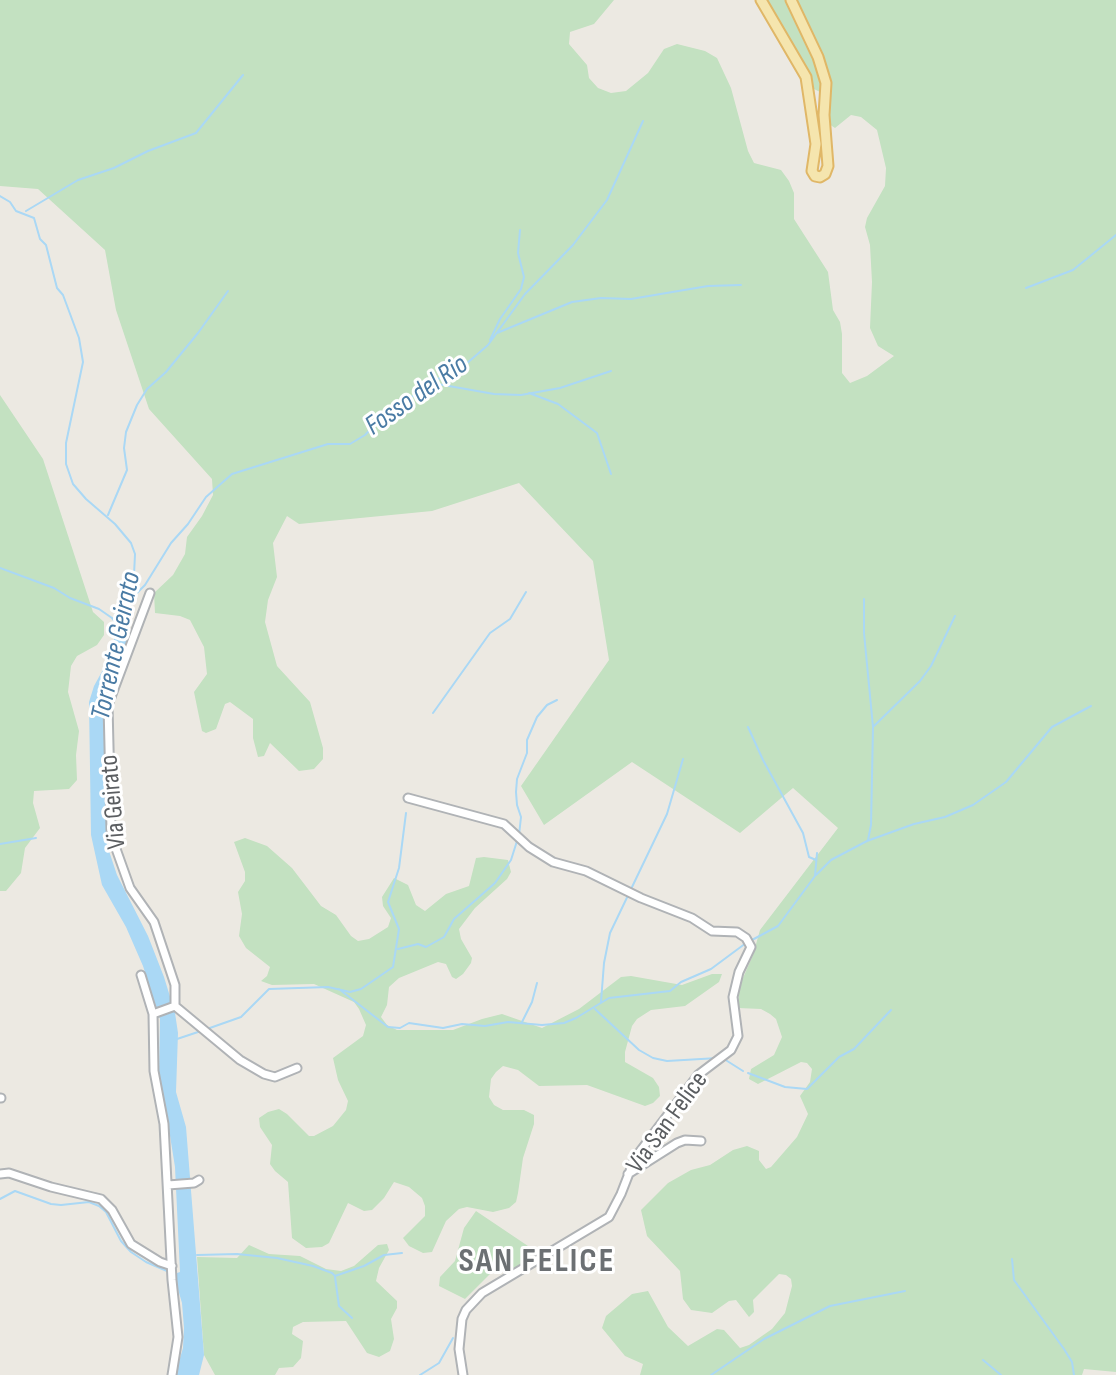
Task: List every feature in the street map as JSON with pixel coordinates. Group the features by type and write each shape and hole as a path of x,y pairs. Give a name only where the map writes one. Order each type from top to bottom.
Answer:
{"main road":[{"path":"761,0 806,77 816,144 812,171 820,177 828,166 825,73 791,0"}],"street":[{"name":"Via Geirato","path":"150,593 108,705 111,830 130,888 154,922 175,985 175,1007"},
{"name":"Via San Felice","path":"412,800 510,827 537,854 553,862 586,871 628,893 682,913 712,931 737,932 746,938 751,947 739,972 733,997 738,1036 731,1050 698,1075 635,1158 609,1217 482,1293 466,1310 459,1349 463,1375"},
{"path":"141,975 155,1013 154,1071 171,1185 172,1280 178,1346 172,1375"},
{"path":"155,1013 175,1007 240,1060 269,1076 279,1076 297,1068"},
{"path":"628,1174 677,1143 701,1141"},
{"path":"0,1174 9,1173 101,1199 112,1210 131,1244 172,1267"},
{"path":"171,1185 196,1181"}],"green space":[{"path":"0,0 614,0 594,24 570,32 569,44 587,65 589,78 598,88 611,93 626,91 648,73 664,49 677,44 705,51 717,58 731,88 754,163 781,170 789,181 794,193 794,219 828,272 833,310 842,334 842,373 850,383 867,376 894,356 878,346 870,328 872,282 870,245 865,227 885,186 886,168 877,130 861,117 851,115 835,128 829,124 829,74 795,0 1116,0 1116,1372 1084,1369 1082,1375 640,1375 643,1364 625,1356 602,1328 606,1316 632,1294 648,1291 668,1327 688,1346 717,1329 724,1330 740,1348 749,1345 772,1329 785,1313 791,1279 779,1274 753,1300 754,1312 749,1317 736,1300 729,1301 712,1313 691,1310 683,1299 680,1271 647,1236 641,1210 668,1183 691,1170 710,1165 733,1150 747,1146 759,1151 759,1160 766,1169 771,1167 797,1137 808,1114 800,1096 810,1082 812,1069 801,1062 758,1084 749,1079 751,1069 774,1055 782,1037 776,1019 770,1014 761,1009 738,1008 739,987 760,930 838,828 793,788 740,833 632,762 544,825 521,786 609,660 593,561 519,483 432,511 299,524 287,516 273,543 277,577 268,600 265,622 277,666 310,702 323,748 323,759 314,769 299,771 270,743 264,756 258,757 253,738 253,719 230,702 225,704 216,729 206,733 202,731 194,692 207,674 204,647 190,620 155,613 154,593 173,575 185,554 187,537 213,495 212,479 149,409 116,310 105,250 38,189 0,186"},
{"path":"766,0 787,0 814,59 822,93 814,89 805,66"},
{"path":"0,395 43,459 93,612 104,622 104,635 97,645 77,656 71,666 68,692 79,731 77,780 69,789 34,791 33,803 40,828 25,848 21,873 6,891 0,891"},
{"path":"245,838 267,846 292,868 321,906 336,915 358,941 369,939 388,927 391,918 383,906 382,897 394,878 408,885 416,905 425,911 446,894 469,886 476,858 508,860 511,872 507,879 475,908 459,929 472,958 463,974 456,979 446,964 438,962 399,978 389,987 387,1005 381,1017 387,1025 397,1030 453,1030 502,1014 542,1028 579,1009 621,977 682,985 712,974 722,974 719,982 685,1006 651,1010 632,1026 625,1062 653,1078 660,1096 653,1103 645,1106 587,1085 539,1086 518,1070 503,1066 496,1072 491,1079 489,1097 494,1105 503,1110 524,1110 534,1115 516,1202 509,1208 493,1212 467,1207 459,1209 446,1221 432,1252 423,1253 409,1246 403,1238 425,1216 422,1198 409,1187 394,1182 372,1210 364,1211 348,1203 329,1243 322,1247 306,1248 292,1238 288,1182 270,1164 272,1145 260,1127 259,1118 279,1109 309,1136 333,1126 346,1110 348,1101 338,1080 333,1058 363,1036 366,1025 354,1002 314,984 272,985 261,981 270,967 246,948 239,936 242,914 238,892 245,881 245,872 234,842"},
{"path":"476,1211 528,1246 533,1253 523,1266 512,1272 498,1266 465,1299 439,1286 440,1277 455,1261 464,1228"},
{"path":"387,1244 389,1250 376,1281 397,1301 391,1319 394,1339 390,1351 379,1357 367,1353 346,1321 303,1322 293,1327 292,1334 303,1341 301,1358 293,1367 279,1368 275,1375 215,1375 204,1355 197,1257 237,1258 249,1245 269,1254 300,1256 326,1269 341,1271 354,1266 378,1245"}],"water":[{"name":"Torrente Geirato","path":"115,634 131,635 109,695 105,759 107,845 117,875 148,936 175,1013 178,1033 176,1092 186,1127 204,1355 199,1375 175,1375 183,1348 184,1328 177,1286 177,1273 180,1272 175,1167 159,1075 160,1019 143,966 126,927 102,885 91,835 89,702 111,655"}],"waterway":[{"path":"26,211 78,180 196,133 243,75"},
{"name":"Fosso del Rio","path":"134,596 145,585 171,543 206,497 232,474 328,444 350,444 365,435 397,402 422,393 436,380 466,364 488,345 525,294 573,245 607,200 643,121"},
{"name":"Torrente Geirato","path":"0,196 10,202 16,211 34,218 40,239 46,245 57,288 63,295 79,338 83,362 66,443 66,464 73,484 115,524 131,543 135,554 133,596 122,637"},
{"path":"490,340 521,289 524,277 518,253 520,230"},
{"path":"1026,288 1073,270 1116,235"},
{"path":"497,333 572,302 601,298 631,299 708,286 741,285"},
{"path":"108,515 127,470 124,448 126,432 137,405 147,389 166,372 198,333 228,291"},
{"path":"432,383 494,394 521,395 560,388 611,371"},
{"path":"529,393 558,404 597,433 611,474"},
{"path":"0,568 99,609 124,632"},
{"path":"433,713 490,633 510,619 526,592"},
{"path":"864,599 873,727 868,840"},
{"path":"874,726 920,681 931,666 955,616"},
{"path":"519,835 521,817 517,805 517,779 527,753 527,740 537,717 547,705 557,700"},
{"path":"816,875 831,860 867,841 973,805 1006,782 1052,727 1091,706"},
{"path":"748,727 803,833 809,857 816,860"},
{"path":"601,1002 610,933 667,814 683,759"},
{"path":"207,1029 241,1017 269,989 328,987 350,992 361,989 393,967 399,929 388,902 399,868 406,813"},
{"path":"0,844 36,838"},
{"path":"398,949 418,944 426,947 444,937 454,919 495,883 511,860 517,841"},
{"path":"752,940 778,926 815,876 817,853"},
{"path":"339,989 388,1027 400,1028 409,1023 443,1028 508,1022 564,1023 609,998 670,991 681,982 711,969 746,943"},
{"path":"522,1022 537,983"},
{"path":"595,1009 639,1050 653,1058 667,1061 718,1058"},
{"path":"748,1073 785,1087 807,1089 839,1057 854,1049 891,1010"},
{"path":"177,1039 201,1031"},
{"path":"724,1059 743,1071"},
{"path":"0,1199 15,1191 51,1204 89,1202 99,1206 131,1252 167,1271"},
{"path":"197,1255 237,1254 277,1258 313,1266 335,1276 384,1255 402,1253"},
{"path":"1012,1259 1014,1280 1064,1349 1072,1362 1074,1375"},
{"path":"335,1277 339,1306 352,1318"},
{"path":"711,1375 764,1339 830,1306 905,1291"},
{"path":"420,1375 439,1363 453,1338"},
{"path":"983,1360 1001,1375"}],"district":[{"name":"SAN FELICE","path":"537,1262"}]}
